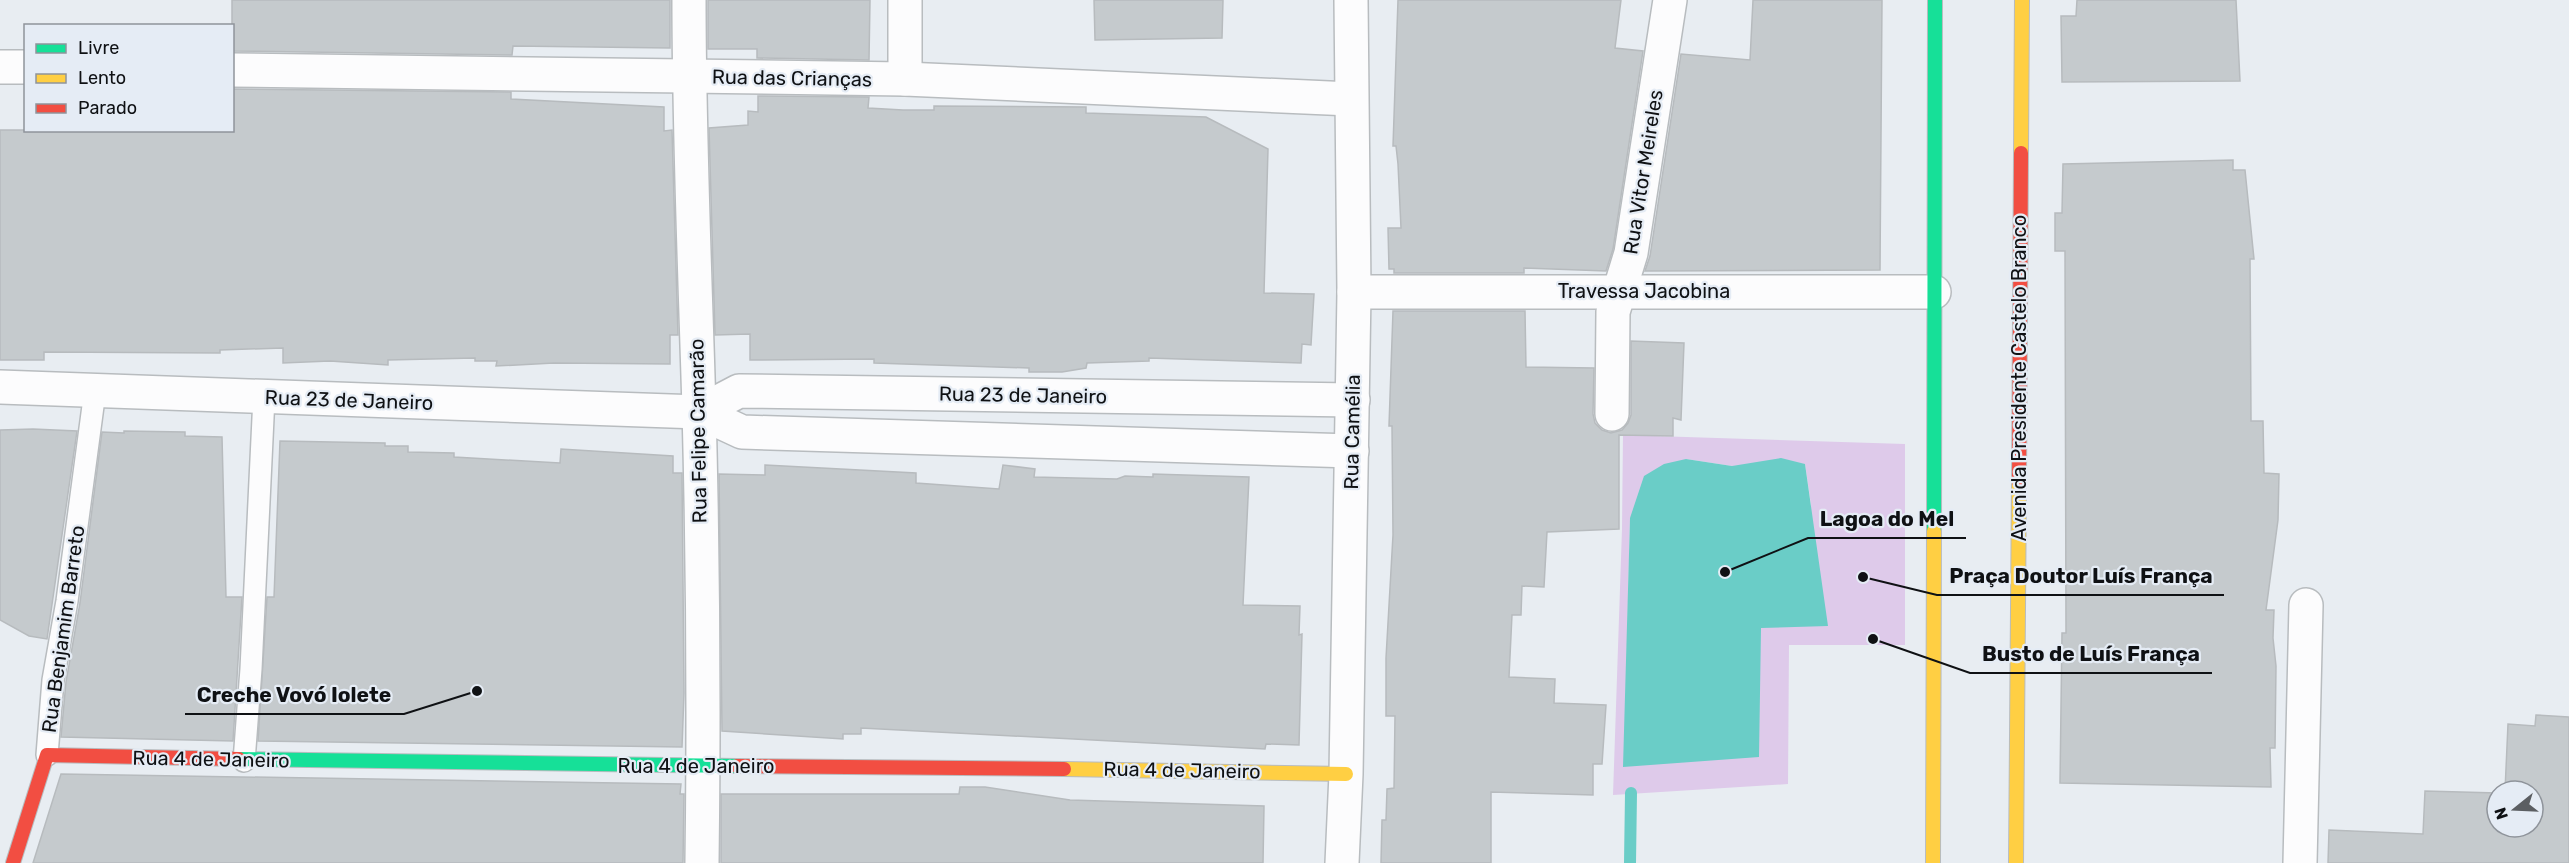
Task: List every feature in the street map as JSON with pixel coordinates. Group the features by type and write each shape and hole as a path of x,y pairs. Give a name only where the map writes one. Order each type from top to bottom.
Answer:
{"main road":[{"path":"1933,863 1935,0"},
{"name":"Avenida Presidente Castelo Branco","path":"2016,863 2022,0"},
{"name":"Rua 4 de Janeiro","path":"46,755 244,761 1024,767 1346,774"},
{"name":"Rua Benjamim Barreto","path":"13,863 46,755"}],"street":[{"name":"Rua Felipe Camarão","path":"689,0 689,77 699,412 704,766 702,863"},
{"path":"905,0 905,79"},
{"name":"Rua Camélia","path":"1342,863 1346,774 1353,400 1351,0"},
{"name":"Rua Vitor Meireles","path":"1611,414 1613,312 1631,253 1670,0"},
{"path":"0,67 24,67"},
{"name":"Rua das Crianças","path":"234,70 905,79 1351,99"},
{"name":"Travessa Jacobina","path":"1354,292 1934,292"},
{"name":"Rua 23 de Janeiro","path":"0,387 699,412 742,432 1352,451"},
{"name":"Rua 23 de Janeiro","path":"699,412 739,391 1353,400"},
{"path":"2300,863 2306,605"}],"lane":[{"name":"Rua Benjamim Barreto","path":"46,755 53,680 67,601 95,391"},
{"path":"244,761 251,669 264,397"}],"shaded area":[{"path":"1623,435 1905,444 1905,645 1789,645 1788,784 1613,795","holes":["1686,459 1732,466 1805,464 1811,505 1761,628 1624,767 1630,518"]}],"water":[{"path":"1781,458 1805,464 1828,626 1761,628 1759,757 1623,767 1630,518 1644,476 1664,464 1686,459 1732,466"}],"building":[{"path":"232,0 670,0 670,48 513,46 512,55 234,51 234,24 232,24"},
{"path":"708,0 870,0 869,60 757,58 757,49 708,49"},
{"path":"1094,0 1223,0 1222,38 1095,40"},
{"path":"1398,0 1621,0 1615,48 1643,51 1613,249 1606,271 1524,268 1524,273 1394,273 1394,269 1389,269 1388,228 1401,228 1398,164 1396,146 1393,146"},
{"path":"1753,0 1882,0 1880,270 1645,271 1650,256 1681,54 1750,60"},
{"path":"2077,0 2236,0 2240,81 2062,82 2061,16 2076,16"},
{"path":"234,89 511,92 511,99 664,107 664,131 672,130 678,335 670,335 670,364 554,363 496,366 497,361 475,361 475,358 388,360 388,365 330,361 283,363 283,348 220,350 220,353 44,352 44,360 0,360 0,130 234,132"},
{"path":"758,96 869,97 868,108 903,110 934,110 934,106 1086,107 1086,113 1206,117 1268,149 1264,293 1314,294 1311,345 1302,344 1301,363 1149,358 1149,361 1087,363 1086,368 1062,372 1029,372 1029,368 874,363 874,359 750,360 750,334 715,335 709,128 748,125 748,111 758,112"},
{"path":"2233,160 2233,170 2245,170 2254,259 2250,259 2251,421 2263,421 2264,473 2279,474 2278,520 2266,610 2274,610 2273,638 2276,666 2275,748 2270,748 2271,787 2060,783 2062,633 2066,633 2065,251 2055,251 2055,213 2062,213 2063,164"},
{"path":"1393,311 1525,311 1526,367 1594,368 1593,414 1595,423 1602,430 1611,433 1622,430 1631,415 1631,341 1684,343 1681,420 1673,418 1673,436 1619,435 1619,529 1547,532 1544,587 1522,586 1521,615 1512,615 1509,677 1555,679 1554,703 1606,705 1602,764 1593,764 1593,795 1491,792 1491,863 1381,863 1382,820 1386,820 1387,789 1394,788 1395,716 1386,716 1386,658 1393,535 1392,426 1389,426"},
{"path":"0,430 77,431 47,639 29,636 0,620"},
{"path":"124,431 185,432 185,436 222,437 226,597 242,597 233,741 61,737 66,682 80,603 102,432 124,433"},
{"path":"280,441 385,443 385,446 408,446 408,452 454,453 454,457 560,463 561,449 673,456 673,473 682,473 684,693 682,747 258,741 267,597 274,597"},
{"path":"765,465 916,473 916,483 999,489 1003,465 1035,469 1034,477 1117,479 1125,476 1153,477 1153,474 1249,477 1243,605 1300,606 1299,635 1302,634 1299,745 1266,744 1265,749 861,728 861,734 843,734 843,739 722,731 719,474 765,475"},
{"path":"2536,715 2569,717 2569,863 2328,863 2329,830 2423,834 2425,791 2485,793 2485,839 2545,839 2545,779 2506,779 2508,724 2535,726"},
{"path":"61,774 681,784 680,794 684,794 683,863 33,863"},
{"path":"960,787 985,787 1070,800 1264,806 1263,863 721,863 721,794 959,794"}],"waterway":[{"path":"1630,863 1631,793"}],"traffic: fast":[{"path":"1934,531 1935,0"},
{"path":"239,759 737,766"}],"traffic: slow":[{"path":"2021,153 2022,0"},
{"path":"2016,863 2019,482"},
{"path":"1933,863 1934,531"},
{"path":"1064,769 1346,774"}],"traffic: jam":[{"path":"2019,482 2021,153"},
{"path":"13,863 47,755 239,759"},
{"path":"737,766 1064,769"}],"place":[{"name":"Lagoa do Mel","path":"1725,572"},
{"name":"Praça Doutor Luís França","path":"1863,577"},
{"name":"Busto de Luís França","path":"1873,639"},
{"name":"Creche Vovó Iolete","path":"477,691"}]}
